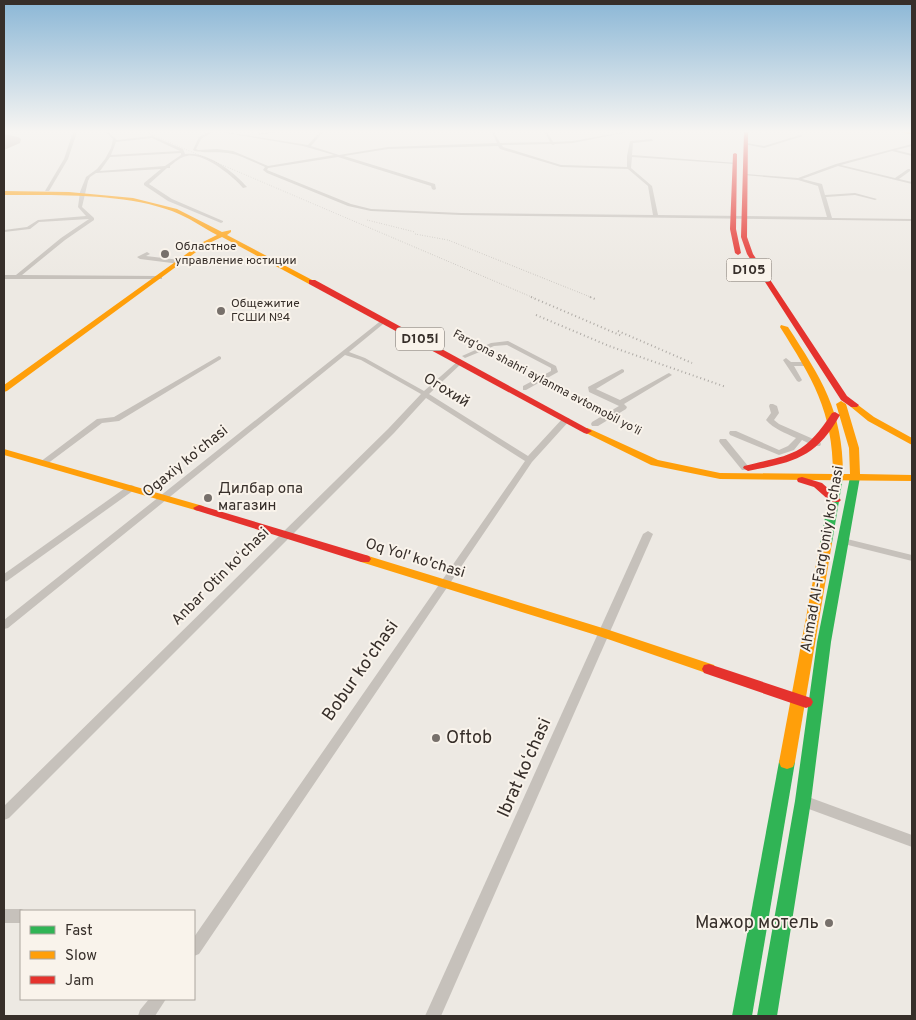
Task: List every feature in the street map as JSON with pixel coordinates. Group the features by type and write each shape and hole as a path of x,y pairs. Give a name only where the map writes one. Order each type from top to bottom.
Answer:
{"main road":[{"name":"Ahmad Al-Farg'oniy ko'chasi","path":"734,180 730,221 739,254 824,391 835,416 841,449 835,500 797,699 742,1016"},
{"name":"Ahmad Al-Farg'oniy ko'chasi","path":"746,180 744,237 750,254 836,387 851,432 855,472 814,704 803,801 767,1016"},
{"name":"Fargʻona shahri aylanma avtomobil yoʻli","path":"4,192 47,190 114,196 176,210 224,229 570,416 595,424 663,457 705,465 839,472"},
{"name":"Fargʻona shahri aylanma avtomobil yoʻli","path":"4,192 82,192"},
{"name":"Fargʻona shahri aylanma avtomobil yoʻli","path":"224,229 385,320 526,388 624,450 655,463 720,476 787,477 839,472"},
{"path":"4,389 160,278 224,229"},
{"path":"836,387 844,398 871,419 912,442"},
{"path":"747,468 792,458 817,444 828,432 835,416"},
{"name":"Oq Yol' ko'chasi","path":"4,452 164,497 604,633 814,704"},
{"path":"839,472 912,470"},
{"path":"855,472 912,478"},
{"path":"787,477 818,485 835,500"}],"street":[{"path":"47,190 53,180"},
{"path":"87,180 82,192 80,207 90,217"},
{"path":"152,180 147,186 224,229"},
{"path":"239,180 245,187"},
{"path":"287,180 350,205 371,210 461,214 703,217 730,221 746,218 912,220"},
{"path":"416,180 433,185 434,189"},
{"path":"643,180 650,186 656,216"},
{"path":"801,180 819,183 830,218"},
{"path":"898,180 912,183"},
{"path":"824,196 855,194 875,199"},
{"path":"4,230 28,228 38,221 90,217"},
{"path":"17,277 63,239 92,219 90,217"},
{"path":"703,217 730,221"},
{"path":"147,254 140,257 180,262"},
{"path":"4,277 160,278"},
{"name":"Ogaxiy koʻchasi","path":"4,624 385,320"},
{"path":"463,359 493,344 508,343 554,367 555,372 526,388"},
{"name":"Огохий","path":"345,353 363,359 425,394 529,460"},
{"path":"44,462 100,421 116,419 218,358"},
{"name":"Anbar Otin koʻchasi","path":"4,814 391,431 425,394 463,359"},
{"path":"788,362 806,364"},
{"path":"788,362 799,380"},
{"path":"595,424 623,406 592,390 592,387 622,371"},
{"path":"620,403 669,375"},
{"path":"773,406 775,413 770,420 776,426 817,444"},
{"name":"Bobur ko'chasi","path":"195,943 529,460 570,416"},
{"path":"732,433 779,452 791,448 801,437"},
{"path":"724,441 747,468"},
{"path":"4,579 132,488"},
{"name":"Ibrat koʻchasi","path":"433,1016 648,534"},
{"path":"843,541 912,558"},
{"path":"803,801 912,841"},
{"path":"4,916 20,916"},
{"path":"146,1016 157,1000"}],"railway":[{"path":"257,180 534,298"},
{"path":"367,220 415,232"},
{"path":"415,234 448,240 593,298"},
{"path":"531,297 622,336"},
{"path":"590,297 595,299"},
{"path":"536,315 609,346 726,387"},
{"path":"618,331 692,363"}],"traffic: fast":[{"path":"826,543 838,477"},
{"path":"767,1016 803,801 824,642 855,477"},
{"path":"742,1016 787,762"}],"traffic: slow":[{"path":"4,193 112,197 154,204 175,210 312,282"},
{"path":"4,389 205,243 229,231"},
{"path":"784,327 817,381 825,398 836,433 838,477"},
{"path":"841,404 854,448 855,477"},
{"path":"854,405 871,419 912,442"},
{"path":"587,431 655,463 720,476 912,478"},
{"path":"4,452 199,508"},
{"path":"787,762 826,543"},
{"path":"365,559 604,633 709,669"}],"traffic: jam":[{"path":"734,180 733,229 738,253"},
{"path":"745,180 744,237 750,254 844,398 854,405"},
{"path":"312,282 587,431"},
{"path":"748,468 789,459 810,448 827,429 835,415"},
{"path":"802,480 818,485 835,500"},
{"path":"199,508 365,559"},
{"path":"709,669 806,702"}],"place":[{"name":"Областное управление юстиции","path":"165,254"},
{"name":"Общежитие ГСШИ №4","path":"221,311"},
{"name":"Дилбар опа магазин","path":"208,498"},
{"name":"Oftob","path":"436,738"},
{"name":"Мажор мотель","path":"829,923"}]}
